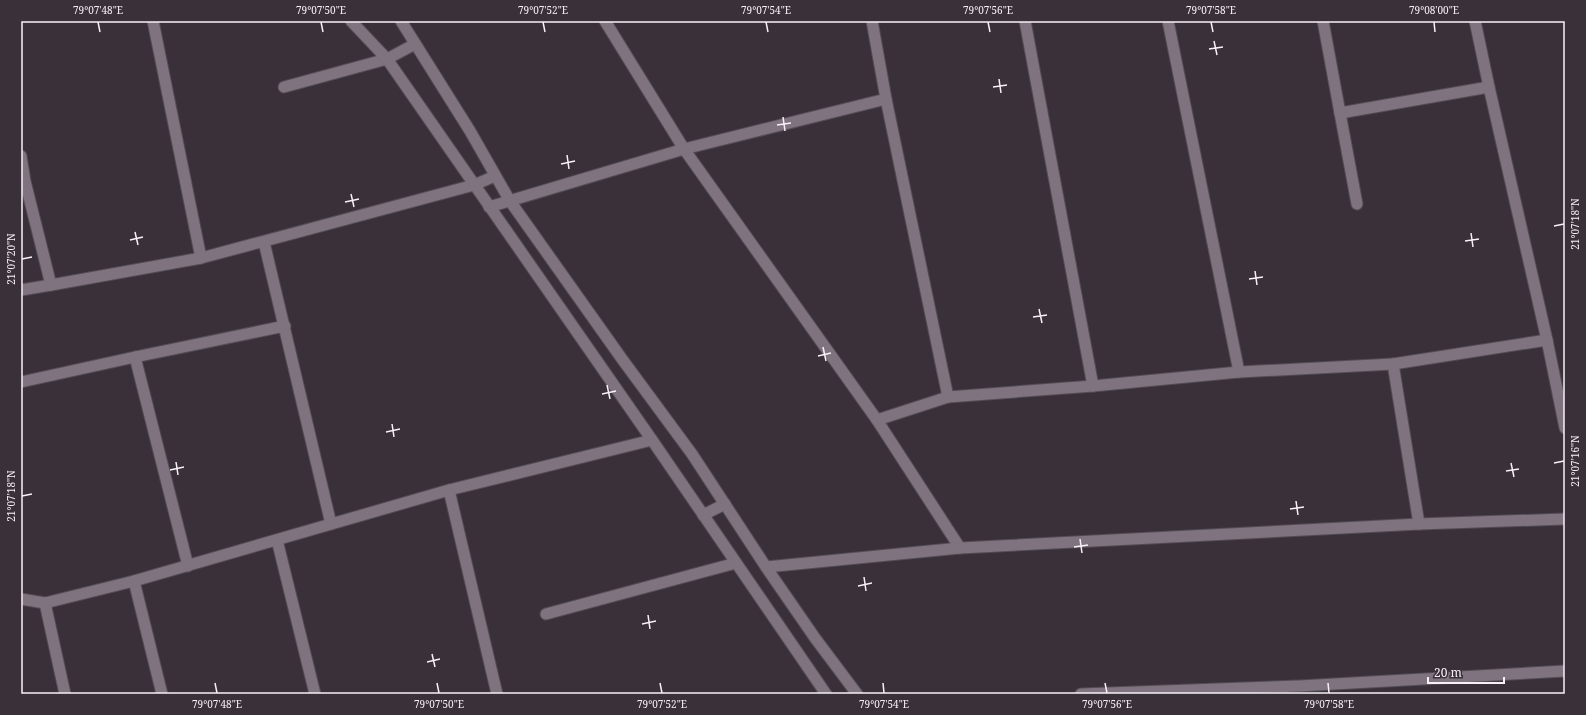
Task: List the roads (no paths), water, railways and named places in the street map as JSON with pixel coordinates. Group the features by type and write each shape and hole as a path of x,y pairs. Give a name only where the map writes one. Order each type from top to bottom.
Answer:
{"street":[{"path":"153,21 201,258"},
{"path":"351,21 387,59 652,440 826,694"},
{"path":"401,21 470,131 510,200 622,359 692,454 766,567 815,638 857,694"},
{"path":"605,21 684,149 877,420 960,548"},
{"path":"872,21 886,99 948,397"},
{"path":"1025,21 1093,386"},
{"path":"1168,21 1239,372"},
{"path":"1323,21 1357,204"},
{"path":"1475,21 1547,340 1565,428"},
{"path":"284,87 387,59 416,44"},
{"path":"1340,113 1489,87"},
{"path":"489,207 684,149 886,99"},
{"path":"21,156 25,181 51,285"},
{"path":"21,290 201,258 474,184 495,176"},
{"path":"264,242 332,524"},
{"path":"21,382 285,326"},
{"path":"877,420 948,397 1093,386 1239,372 1393,364 1547,340"},
{"path":"135,357 188,566"},
{"path":"1393,364 1419,524"},
{"path":"21,599 45,603 134,581 449,490 652,440"},
{"path":"449,490 497,694"},
{"path":"703,515 725,504"},
{"path":"766,567 960,548 1419,524 1565,519"},
{"path":"277,540 315,694"},
{"path":"546,614 736,563"},
{"path":"134,581 162,694"},
{"path":"45,603 65,694"},
{"path":"1081,694 1299,690 1565,671"}]}
